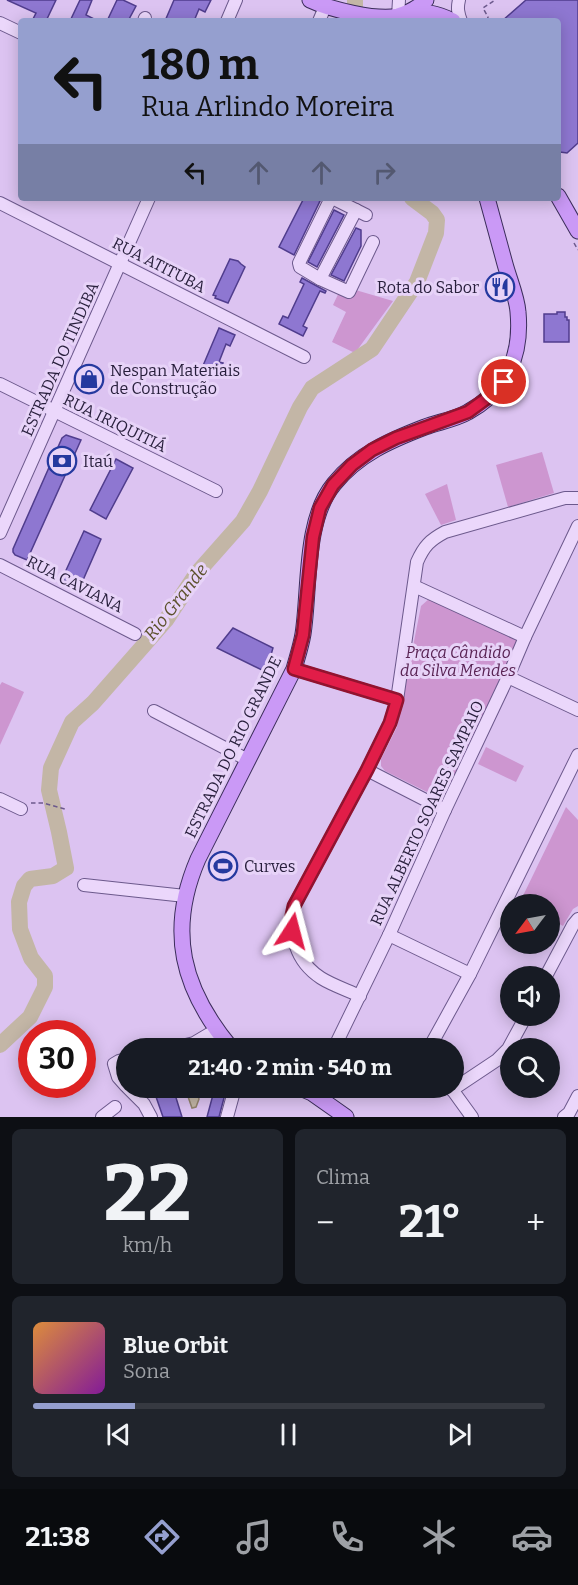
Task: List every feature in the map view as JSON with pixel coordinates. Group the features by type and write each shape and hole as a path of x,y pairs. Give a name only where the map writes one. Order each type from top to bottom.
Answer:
{"main road":[{"path":"310,0 327,13 391,17 401,10 420,6 426,0"},
{"path":"401,10 435,12"},
{"name":"ESTRADA DO RIO GRANDE","path":"223,1038 199,1002 190,980 185,958 182,919 190,878 294,669 303,635 313,537 320,508 333,485 352,465 380,446 468,412 504,382 514,361 518,339 518,311 488,201"},
{"path":"561,201 578,231"},
{"path":"321,1098 346,1117"}],"street":[{"path":"228,18 236,0"},
{"path":"459,0 457,5 460,18"},
{"path":"0,23 18,32"},
{"name":"ESTRADA DO TINDIBA","path":"0,533 148,201"},
{"path":"331,201 299,265 320,279 347,292 350,291 373,242"},
{"path":"320,279 361,213 338,201"},
{"name":"RUA ATITUBA","path":"0,203 304,357"},
{"name":"RUA IRIQUITIÁ","path":"0,384 216,491"},
{"path":"360,996 321,978 311,970 294,944 291,920 294,906 390,723 397,700 417,562 423,549 432,539 445,532 565,498 578,498"},
{"name":"RUA ALBERTO SOARES SAMPAIO","path":"339,1038 578,526"},
{"name":"RUA CAVIANA","path":"0,565 135,634"},
{"path":"414,586 525,637"},
{"path":"294,669 397,700"},
{"path":"508,677 578,710"},
{"path":"154,711 248,760"},
{"path":"435,1038 470,974 578,755"},
{"path":"367,770 445,810"},
{"path":"0,800 21,809"},
{"path":"84,885 185,896"},
{"path":"551,966 578,919"},
{"path":"389,935 470,974"},
{"path":"464,1081 497,1060 508,1049 521,1026"},
{"path":"203,1038 216,1030"},
{"path":"570,1116 578,1096"},
{"path":"138,1098 151,1117"},
{"path":"227,1117 232,1098"},
{"path":"458,1098 472,1117"},
{"path":"102,1117 116,1107"}],"path":[{"path":"488,18 483,8 495,0"},
{"path":"43,803 65,808"}],"green space":[{"path":"342,286 393,301 355,353 332,342 346,312 333,305"},
{"path":"542,452 554,493 508,507 496,465"},
{"path":"447,484 456,520 441,525 425,494"},
{"name":"Praça Cândido da Silva Mendes","path":"430,598 513,635 518,645 444,798 439,798 385,771 381,766 381,759 397,727 421,606"},
{"path":"2,682 24,692 0,745 0,685"},
{"path":"486,747 524,766 516,782 478,764"},
{"path":"566,807 578,820 578,906 573,909 563,926 560,924 560,894 524,894"}],"shaded area":[{"path":"188,1098 199,1098 196,1107 192,1108"}],"building":[{"path":"7,0 56,0 47,18 34,18 36,13"},
{"path":"80,0 92,0 86,15 92,18 71,18"},
{"path":"117,0 123,0 136,6 130,18 108,18"},
{"path":"174,0 211,0 205,12 199,9 195,18 166,18"},
{"path":"526,0 578,0 578,143 567,153 561,152 561,18 505,18"},
{"path":"302,201 320,201 294,255 279,247"},
{"path":"334,210 344,215 317,267 308,262"},
{"path":"356,228 361,230 361,246 344,281 331,275"},
{"path":"230,259 238,261 245,267 228,303 213,295"},
{"path":"302,278 326,291 325,293 320,291 303,326 307,328 303,336 279,324 283,316 288,318 304,284 300,282"},
{"path":"557,312 565,312 565,317 569,320 569,342 544,342 544,314 557,314"},
{"path":"219,328 235,335 230,346 226,344 219,362 223,363 218,375 202,368"},
{"path":"66,435 81,440 27,560 15,555 13,549 62,438"},
{"path":"116,459 133,468 106,519 90,510"},
{"path":"84,531 101,539 80,587 62,579"},
{"path":"233,628 273,648 266,672 217,648"},
{"path":"156,1098 176,1098 182,1117 163,1117"},
{"path":"212,1098 224,1098 219,1117 207,1117"}],"waterway":[{"name":"Rio Grande","path":"355,0 355,18"},
{"name":"Rio Grande","path":"0,1045 30,1017 45,987 45,976 31,958 20,929 19,902 24,886 30,879 53,876 66,868 49,790 51,768 72,722 93,703 166,620 197,573 243,521 300,407 312,388 372,349 417,282 436,233 437,220 432,213 416,201"}],"place":[{"name":"Rota do Sabor","path":"500,287"},
{"name":"Nespan Materiais de Construção","path":"89,379"},
{"name":"Itaú","path":"62,461"},
{"name":"Curves","path":"223,866"}],"route":[{"path":"292,931 291,920 294,906 367,770 390,723 397,700 294,669 303,635 313,537 320,508 333,485 352,465 372,450 396,438 468,412 504,382"}]}
